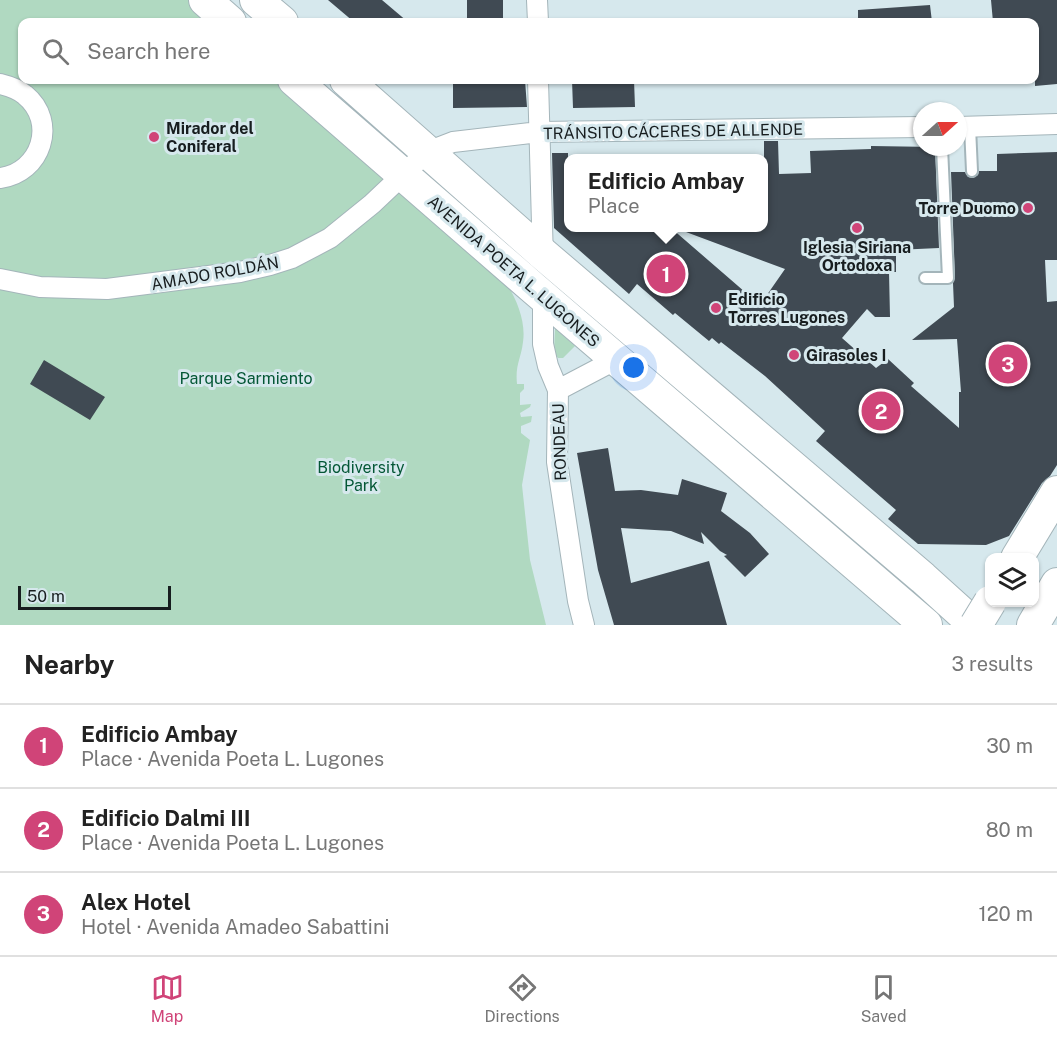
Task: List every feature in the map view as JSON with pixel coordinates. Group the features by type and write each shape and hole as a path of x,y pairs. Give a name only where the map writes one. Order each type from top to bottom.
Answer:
{"main road":[{"path":"205,0 225,18"},
{"path":"256,0 277,18"},
{"name":"AVENIDA POETA L. LUGONES","path":"299,84 926,625"},
{"name":"AVENIDA POETA L. LUGONES","path":"350,84 543,254 976,625"},
{"path":"1020,553 1057,492"},
{"path":"1036,620 1057,584"},
{"path":"976,625 987,607"}],"street":[{"path":"537,0 538,18"},
{"path":"0,84 21,92 29,99 39,112 43,128 40,150 31,163 17,173 0,178"},
{"name":"RONDEAU","path":"538,84 543,344 548,366 558,390 557,462 578,601 584,625"},
{"path":"967,127 1057,123"},
{"name":"TRÁNSITO CÁCERES DE ALLENDE","path":"427,152 453,142 539,132 913,128"},
{"name":"AMADO ROLDÁN","path":"0,279 40,287 107,290 270,266 292,258 330,238 372,204 427,152"},
{"path":"558,390 616,359"}],"lane":[{"path":"967,144 972,171"},
{"path":"925,279 948,278 942,156"}],"green space":[{"name":"Parque Sarmiento","path":"0,0 188,0 209,18 18,18 18,84 285,84 507,284 517,304 524,334 517,384 524,384 524,389 520,393 520,405 531,404 520,413 521,417 532,416 531,422 521,426 521,433 530,440 522,485 530,560 546,625 0,625"},
{"path":"555,328 575,346 563,358 558,358 554,352"}],"building":[{"path":"328,0 382,0 403,18 349,18"},
{"path":"467,0 503,0 503,18 467,18"},
{"path":"991,0 1057,0 1057,84 1035,86 1039,84 1039,18 993,18"},
{"path":"930,5 932,18 858,18 858,10"},
{"path":"453,84 525,84 527,107 453,108"},
{"path":"572,84 634,84 635,107 573,108"},
{"path":"764,141 778,141 779,174 811,173 810,151 871,149 871,146 913,147 913,156 935,156 939,248 896,250 896,272 889,272 890,317 875,317 867,309 842,338 876,368 888,359 914,383 911,386 959,428 959,392 961,392 957,339 912,340 954,307 951,172 965,172 968,177 973,178 978,175 979,171 997,171 997,154 1057,152 1057,260 1045,260 1047,302 1057,301 1057,465 1042,483 1009,536 986,545 918,544 888,519 896,510 816,441 825,431 765,376 721,342 719,344 712,338 709,341 675,313 673,315 637,284 629,294 554,228 552,153 568,153 564,154 564,232 676,232 760,305 785,269 686,232 768,232 768,154 764,154"},
{"path":"44,360 105,397 90,420 30,384"},
{"path":"608,448 615,491 641,490 678,495 682,479 727,493 721,511 750,533 769,554 745,577 724,556 727,555 701,532 704,544 671,531 621,528 631,583 709,561 727,625 614,625 598,570 577,453"}],"place":[{"name":"Mirador del Coniferal","path":"154,137"},
{"name":"Torre Duomo","path":"1028,208"},
{"name":"Iglesia Siriana Ortodoxa","path":"857,228"},
{"name":"Edificio Ambay","path":"666,274"},
{"name":"Edificio Torres Lugones","path":"716,308"},
{"name":"Girasoles I","path":"794,355"},
{"name":"Alex Hotel","path":"1008,364"},
{"name":"Edificio Dalmi III","path":"881,411"}],"park label":[{"name":"Biodiversity Park","path":"361,476"}]}
